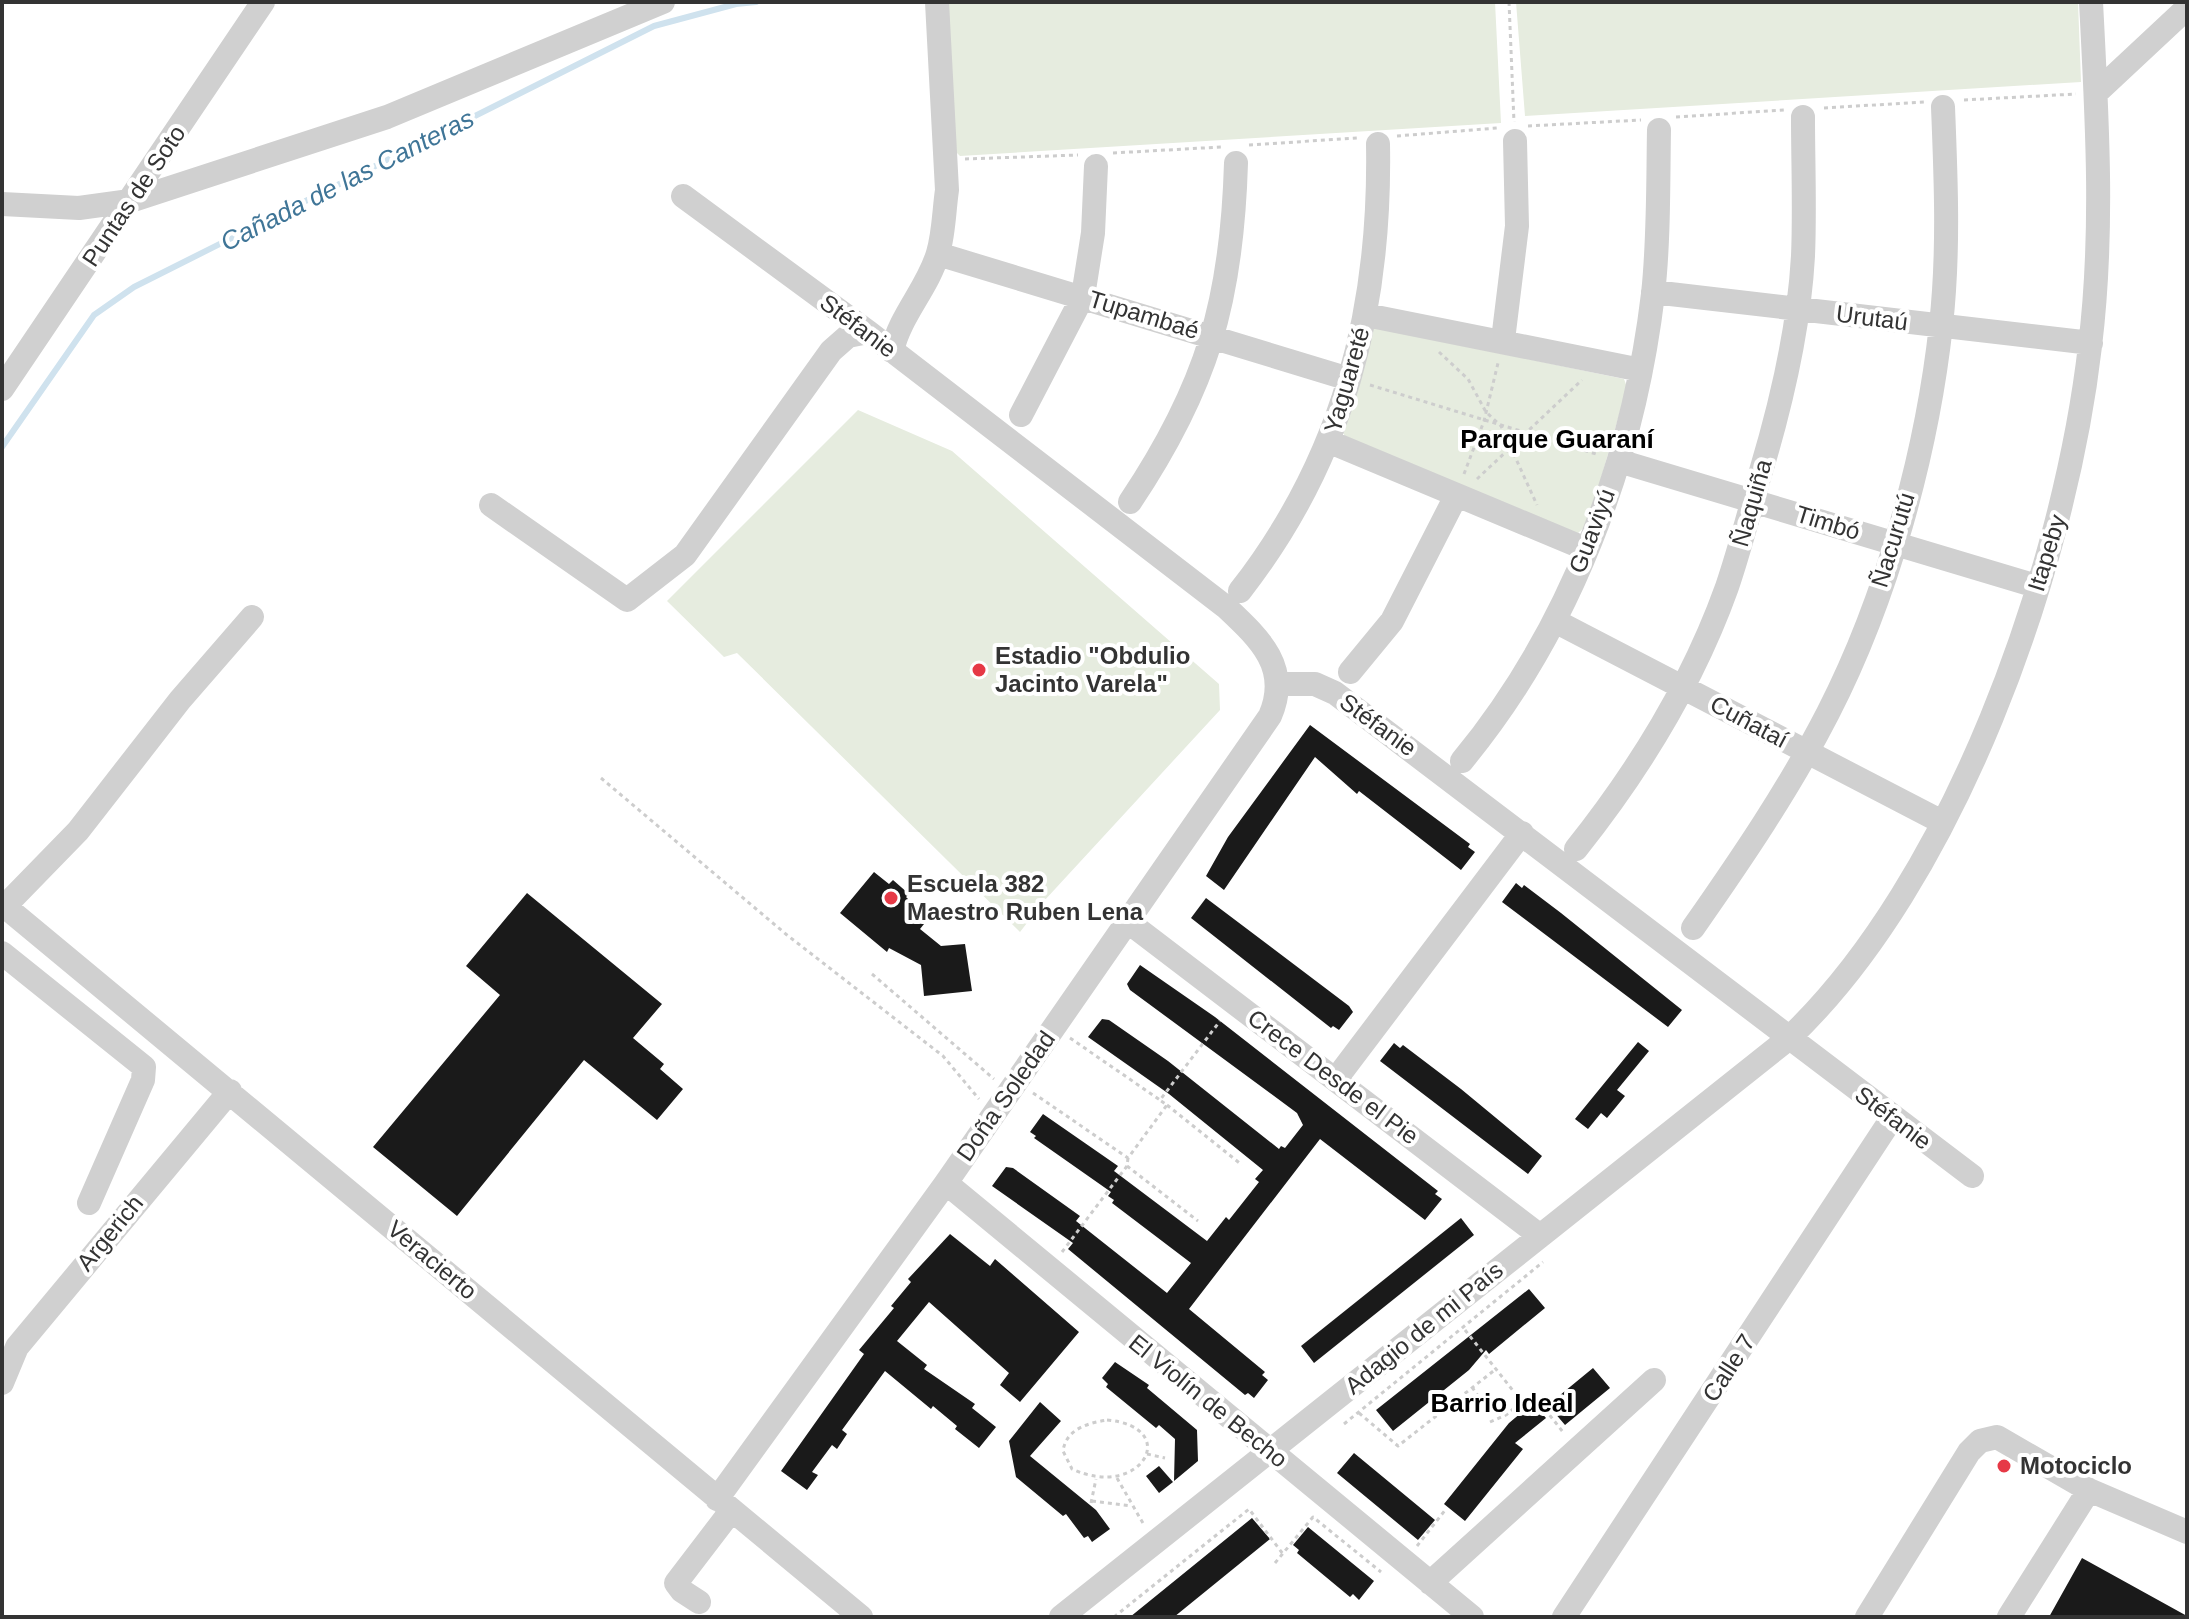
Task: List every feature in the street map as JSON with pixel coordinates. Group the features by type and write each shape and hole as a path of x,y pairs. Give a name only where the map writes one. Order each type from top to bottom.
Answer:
{"street":[{"name":"Puntas de Soto","path":"2,389 263,2"},
{"path":"2,204 79,208 130,201 387,117 663,2"},
{"path":"892,351 896,333 938,254 947,190 937,2"},
{"name":"Itapeby","path":"1788,1039 1829,1000 1863,955 1942,822 2001,692 2072,463 2091,343 2098,216 2091,2"},
{"path":"2096,93 2187,8"},
{"name":"Ñacurutú","path":"1693,928 1751,846 1807,752 1856,651 1895,543 1926,415 1941,326 1945,260 1942,103"},
{"name":"Ñaquiña","path":"1576,849 1619,795 1682,687 1726,588 1753,501 1775,425 1797,309 1803,257 1803,112"},
{"name":"Guaviyú","path":"1462,761 1505,701 1555,621 1619,461 1641,370 1653,292 1658,122"},
{"path":"1503,340 1517,226 1510,132"},
{"name":"Yaguareté","path":"1240,591 1292,519 1330,442 1366,315 1376,243 1377,139"},
{"path":"1021,415 1047,372 1083,296 1093,233 1096,158"},
{"path":"1130,502 1170,438 1213,336 1229,273 1236,163"},
{"name":"Stéfanie","path":"683,196 868,332 1227,608 1264,646 1274,663 1278,684 1315,684 1335,693 1972,1176"},
{"name":"Tupambaé","path":"938,254 1349,379"},
{"name":"Urutaú","path":"1653,292 2091,343"},
{"path":"1366,315 1641,370"},
{"path":"491,505 627,600 685,555 831,351 848,336 868,332"},
{"path":"1330,442 1586,549"},
{"name":"Timbó","path":"1619,461 2036,586"},
{"path":"1350,672 1392,621 1456,496"},
{"path":"3,905 78,831 180,700 252,617"},
{"name":"Cuñataí","path":"1555,621 1942,822"},
{"name":"Doña Soledad","path":"699,1602 676,1583 724,1505 1270,716 1278,684"},
{"path":"1336,1079 1522,833"},
{"name":"Veracierto","path":"3,905 861,1617"},
{"name":"Crece Desde el Pie","path":"1127,921 1336,1079 1534,1239"},
{"path":"2,953 144,1067 143,1080 89,1203"},
{"name":"Adagio de mi País","path":"1061,1617 1788,1039"},
{"name":"Argerich","path":"2,1383 17,1347 230,1091"},
{"name":"Calle 7","path":"1564,1617 1892,1118"},
{"name":"El Violín de Becho","path":"946,1183 1405,1562 1458,1613"},
{"path":"1430,1583 1654,1380"},
{"path":"1867,1617 1969,1452 1980,1441 1997,1437 2089,1490 2187,1532"},
{"path":"2009,1617 2089,1490"}],"path":[{"path":"1509,2 1510,132"},
{"path":"945,160 1096,158 2096,93"},
{"path":"1420,325 1430,346 1468,379 1486,412 1501,426 1539,509"},
{"path":"1456,496 1484,421 1503,340"},
{"path":"1456,496 1583,379 1612,363"},
{"path":"1349,379 1619,461"},
{"path":"601,778 787,935 943,1056 978,1096 986,1126"},
{"path":"872,974 1012,1087 1128,1158"},
{"path":"1160,1100 1235,1002"},
{"path":"1054,1027 1167,1105 1242,1165"},
{"path":"1048,1269 1127,1166 1128,1158 1167,1105"},
{"path":"1127,1166 1198,1221"},
{"path":"1344,1424 1545,1264 1534,1239"},
{"path":"1464,1328 1522,1402"},
{"path":"1359,1413 1398,1446 1496,1369"},
{"path":"1472,1387 1480,1399"},
{"path":"1490,1422 1506,1415 1532,1393 1566,1436"},
{"path":"1107,1420 1130,1424 1146,1439 1147,1454 1136,1468 1117,1478 1096,1479 1072,1469 1063,1451 1067,1438 1085,1425 1107,1420"},
{"path":"1147,1454 1165,1458"},
{"path":"1117,1478 1132,1506 1157,1540"},
{"path":"1096,1479 1091,1502 1132,1506"},
{"path":"1114,1617 1249,1509 1283,1554"},
{"path":"1405,1562 1446,1509"},
{"path":"1275,1563 1313,1517 1381,1572"}],"shaded area":[{"path":"947,2 1495,2 1501,123 960,156 956,152"},
{"path":"1516,2 2078,2 2081,82 1525,116"},
{"path":"1374,327 1624,379 1627,387 1588,524 1577,534 1345,436 1341,430"},
{"name":"Estadio \"Obdulio Jacinto Varela\"","path":"858,410 952,451 1219,684 1220,710 1044,901 1020,932 737,653 724,657 667,601"}],"building":[{"path":"1310,725 1470,844 1468,847 1475,852 1461,870 1359,791 1357,794 1315,757 1224,890 1206,876 1228,837"},
{"path":"874,872 889,884 893,880 909,894 906,897 928,919 920,929 941,946 965,944 972,991 924,996 921,965 889,948 887,952 840,913"},
{"path":"1516,883 1522,888 1524,885 1561,913 1682,1010 1668,1027 1502,902"},
{"path":"527,893 662,1004 633,1038 664,1064 660,1069 683,1089 657,1120 584,1060 457,1216 373,1147 500,995 466,966"},
{"path":"1206,898 1349,1006 1353,1012 1339,1030 1333,1026 1331,1028 1191,918"},
{"path":"1140,965 1215,1017 1438,1191 1435,1194 1442,1199 1425,1220 1320,1139 1189,1309 1265,1372 1262,1375 1268,1380 1254,1398 1248,1393 1245,1395 1068,1249 1073,1243 992,1186 1006,1167 1013,1168 1080,1216 1076,1221 1167,1293 1191,1263 1112,1203 1114,1200 1108,1196 1111,1192 1034,1138 1036,1136 1030,1132 1043,1114 1118,1166 1114,1171 1207,1241 1226,1217 1229,1220 1259,1182 1255,1179 1263,1170 1169,1094 1088,1037 1102,1019 1109,1020 1168,1061 1279,1149 1281,1146 1285,1148 1303,1125 1297,1113 1130,990 1127,984"},
{"path":"1638,1042 1649,1051 1617,1090 1625,1096 1607,1118 1601,1113 1588,1129 1575,1119"},
{"path":"1394,1043 1400,1048 1403,1045 1461,1089 1542,1156 1528,1174 1380,1061"},
{"path":"1461,1218 1474,1235 1314,1363 1301,1346"},
{"path":"950,1234 990,1266 995,1259 1079,1332 1020,1402 1000,1385 1009,1373 929,1302 897,1341 927,1365 924,1369 975,1404 972,1408 996,1427 979,1448 933,1406 931,1409 885,1371 842,1430 847,1434 837,1449 832,1445 812,1472 818,1475 807,1490 781,1471 864,1354 859,1350 894,1308 891,1306 911,1282 908,1279"},
{"path":"1529,1289 1545,1308 1489,1354 1486,1350 1469,1370 1393,1431 1376,1410"},
{"path":"1115,1362 1149,1385 1147,1388 1197,1430 1198,1461 1174,1481 1175,1439 1159,1425 1156,1428 1106,1387 1108,1384 1102,1378"},
{"path":"1593,1368 1610,1388 1565,1425 1548,1405"},
{"path":"1040,1402 1061,1421 1030,1456 1096,1510 1110,1529 1092,1542 1088,1536 1084,1538 1066,1514 1063,1516 1016,1477 1009,1441"},
{"path":"1533,1403 1546,1418 1515,1443 1523,1449 1465,1521 1444,1504 1509,1423"},
{"path":"1354,1453 1435,1520 1418,1540 1337,1473"},
{"path":"1159,1466 1173,1482 1159,1493 1146,1476"},
{"path":"1252,1518 1270,1539 1174,1617 1130,1617"},
{"path":"1308,1527 1374,1581 1359,1600 1353,1594 1350,1597 1297,1553 1299,1550 1293,1545"},
{"path":"2082,1558 2187,1616 2187,1617 2049,1617"}],"waterway":[{"name":"Cañada de las Canteras","path":"2,447 94,315 134,287 654,26 736,4 756,2"}],"place":[{"name":"Estadio \"Obdulio Jacinto Varela\"","path":"979,670"},
{"name":"Escuela 382 Maestro Ruben Lena","path":"891,898"},
{"name":"Motociclo","path":"2004,1466"}],"district":[{"name":"Parque Guaraní","path":"1557,439"},
{"name":"Barrio Ideal","path":"1502,1403"}]}
